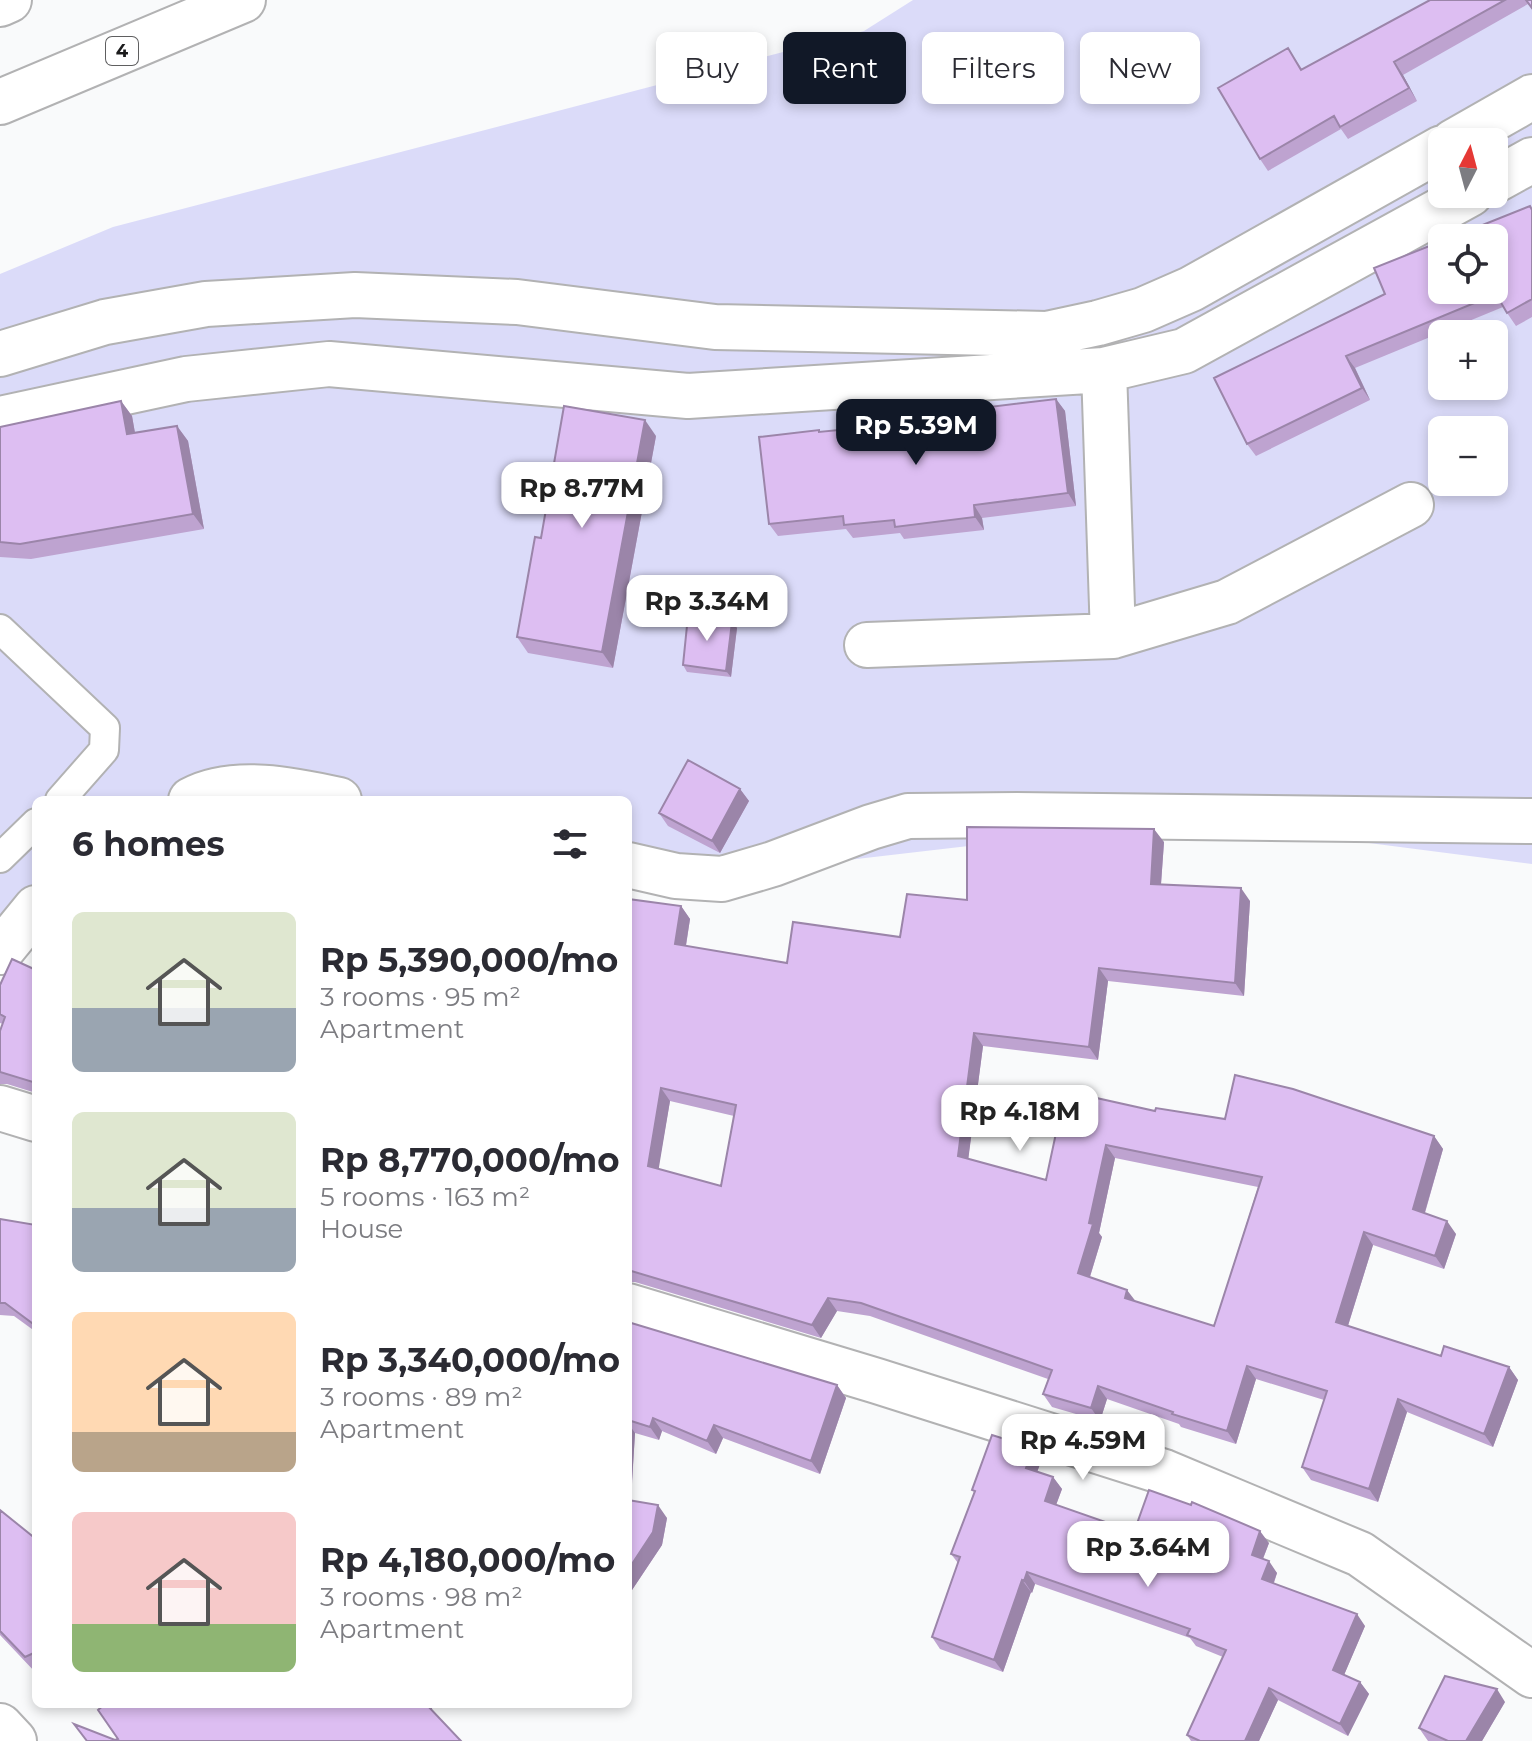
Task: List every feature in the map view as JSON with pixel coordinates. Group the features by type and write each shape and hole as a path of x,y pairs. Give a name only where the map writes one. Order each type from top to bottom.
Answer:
{"main road":[{"path":"0,4 9,0"},
{"name":"4","path":"0,102 243,0"},
{"path":"1478,128 1532,97"},
{"path":"0,354 105,322 206,304 355,295 517,302 715,327 1047,334 1143,310 1191,289 1428,156"},
{"path":"1508,173 1532,160"},
{"path":"0,419 186,379 329,364 688,396 1104,370 1184,351 1444,208"},
{"path":"1104,370 1113,636"},
{"path":"867,645 1113,636 1227,602 1411,505"},
{"path":"198,796 206,792 262,787 315,796"},
{"path":"632,866 676,876 722,879 908,816 1532,821"},
{"path":"0,952 32,913"},
{"path":"0,1108 32,1118"},
{"path":"632,1307 1164,1472 1360,1554 1532,1675"},
{"path":"0,1726 14,1741"}],"lane":[{"path":"0,629 105,728 104,750 64,796"},
{"path":"0,858 32,827"}],"shaded area":[{"path":"913,0 1532,0 1532,864 1190,820 720,875 632,857 632,796 32,796 32,932 0,953 0,274 113,227 656,85 656,104 767,104 767,56 783,52 783,104 906,104 906,32 860,32"}],"building":[{"path":"1430,0 1505,0 1394,62 1409,88 1340,127 1334,116 1260,159 1218,88 1288,48 1301,70"},
{"path":"1530,206 1532,210 1532,299 1507,313 1502,304 1508,304 1508,224 1485,224"},
{"path":"1428,247 1428,304 1472,304 1346,356 1362,388 1247,444 1214,378 1385,294 1374,268"},
{"path":"1056,399 1068,493 974,505 975,517 895,527 894,520 844,525 843,516 769,524 759,437 982,416 981,408"},
{"path":"121,401 127,434 177,426 193,514 20,544 0,542 0,427"},
{"path":"564,406 645,420 602,652 517,637 535,537 541,538"},
{"path":"688,616 732,622 726,671 683,665"},
{"path":"688,760 740,789 712,841 659,813"},
{"path":"967,827 1154,829 1151,884 1241,888 1235,983 1099,968 1089,1047 974,1033 958,1156 1046,1180 1065,1091 1155,1111 1156,1108 1225,1119 1235,1075 1293,1089 1434,1136 1413,1209 1447,1221 1435,1256 1364,1232 1336,1322 1441,1356 1444,1346 1509,1367 1484,1434 1398,1399 1369,1489 1302,1467 1327,1391 1247,1366 1227,1431 1098,1386 1091,1408 1043,1394 1052,1370 861,1303 828,1298 812,1325 632,1271 632,900 681,906 675,944 787,963 793,922 900,937 907,894 967,900","holes":["661,1088 736,1105 721,1186 648,1166","1106,1145 1262,1177 1214,1326 1125,1298 1127,1290 1078,1273 1093,1224 1089,1223"]},
{"path":"12,959 32,968 32,1082 0,1072 0,1031 5,1017 0,1014 0,985"},
{"path":"0,1219 32,1224 32,1323 5,1303 0,1303"},
{"path":"632,1323 837,1385 811,1461 714,1425 707,1441 653,1418 650,1427 632,1421"},
{"path":"992,1435 1033,1448 1026,1468 1053,1477 1045,1501 1134,1532 1149,1490 1191,1505 1192,1502 1260,1531 1252,1555 1269,1561 1262,1579 1357,1614 1333,1670 1360,1682 1340,1724 1269,1688 1245,1741 1200,1741 1187,1735 1226,1650 1187,1635 1190,1629 1027,1572 994,1660 932,1637 960,1557 951,1554"},
{"path":"632,1501 658,1505 653,1532 632,1564"},
{"path":"0,1510 32,1536 32,1654 25,1657 0,1631"},
{"path":"1445,1676 1497,1689 1466,1741 1448,1741 1419,1728"},
{"path":"430,1708 461,1741 87,1741 74,1724 118,1739 98,1710"}]}
